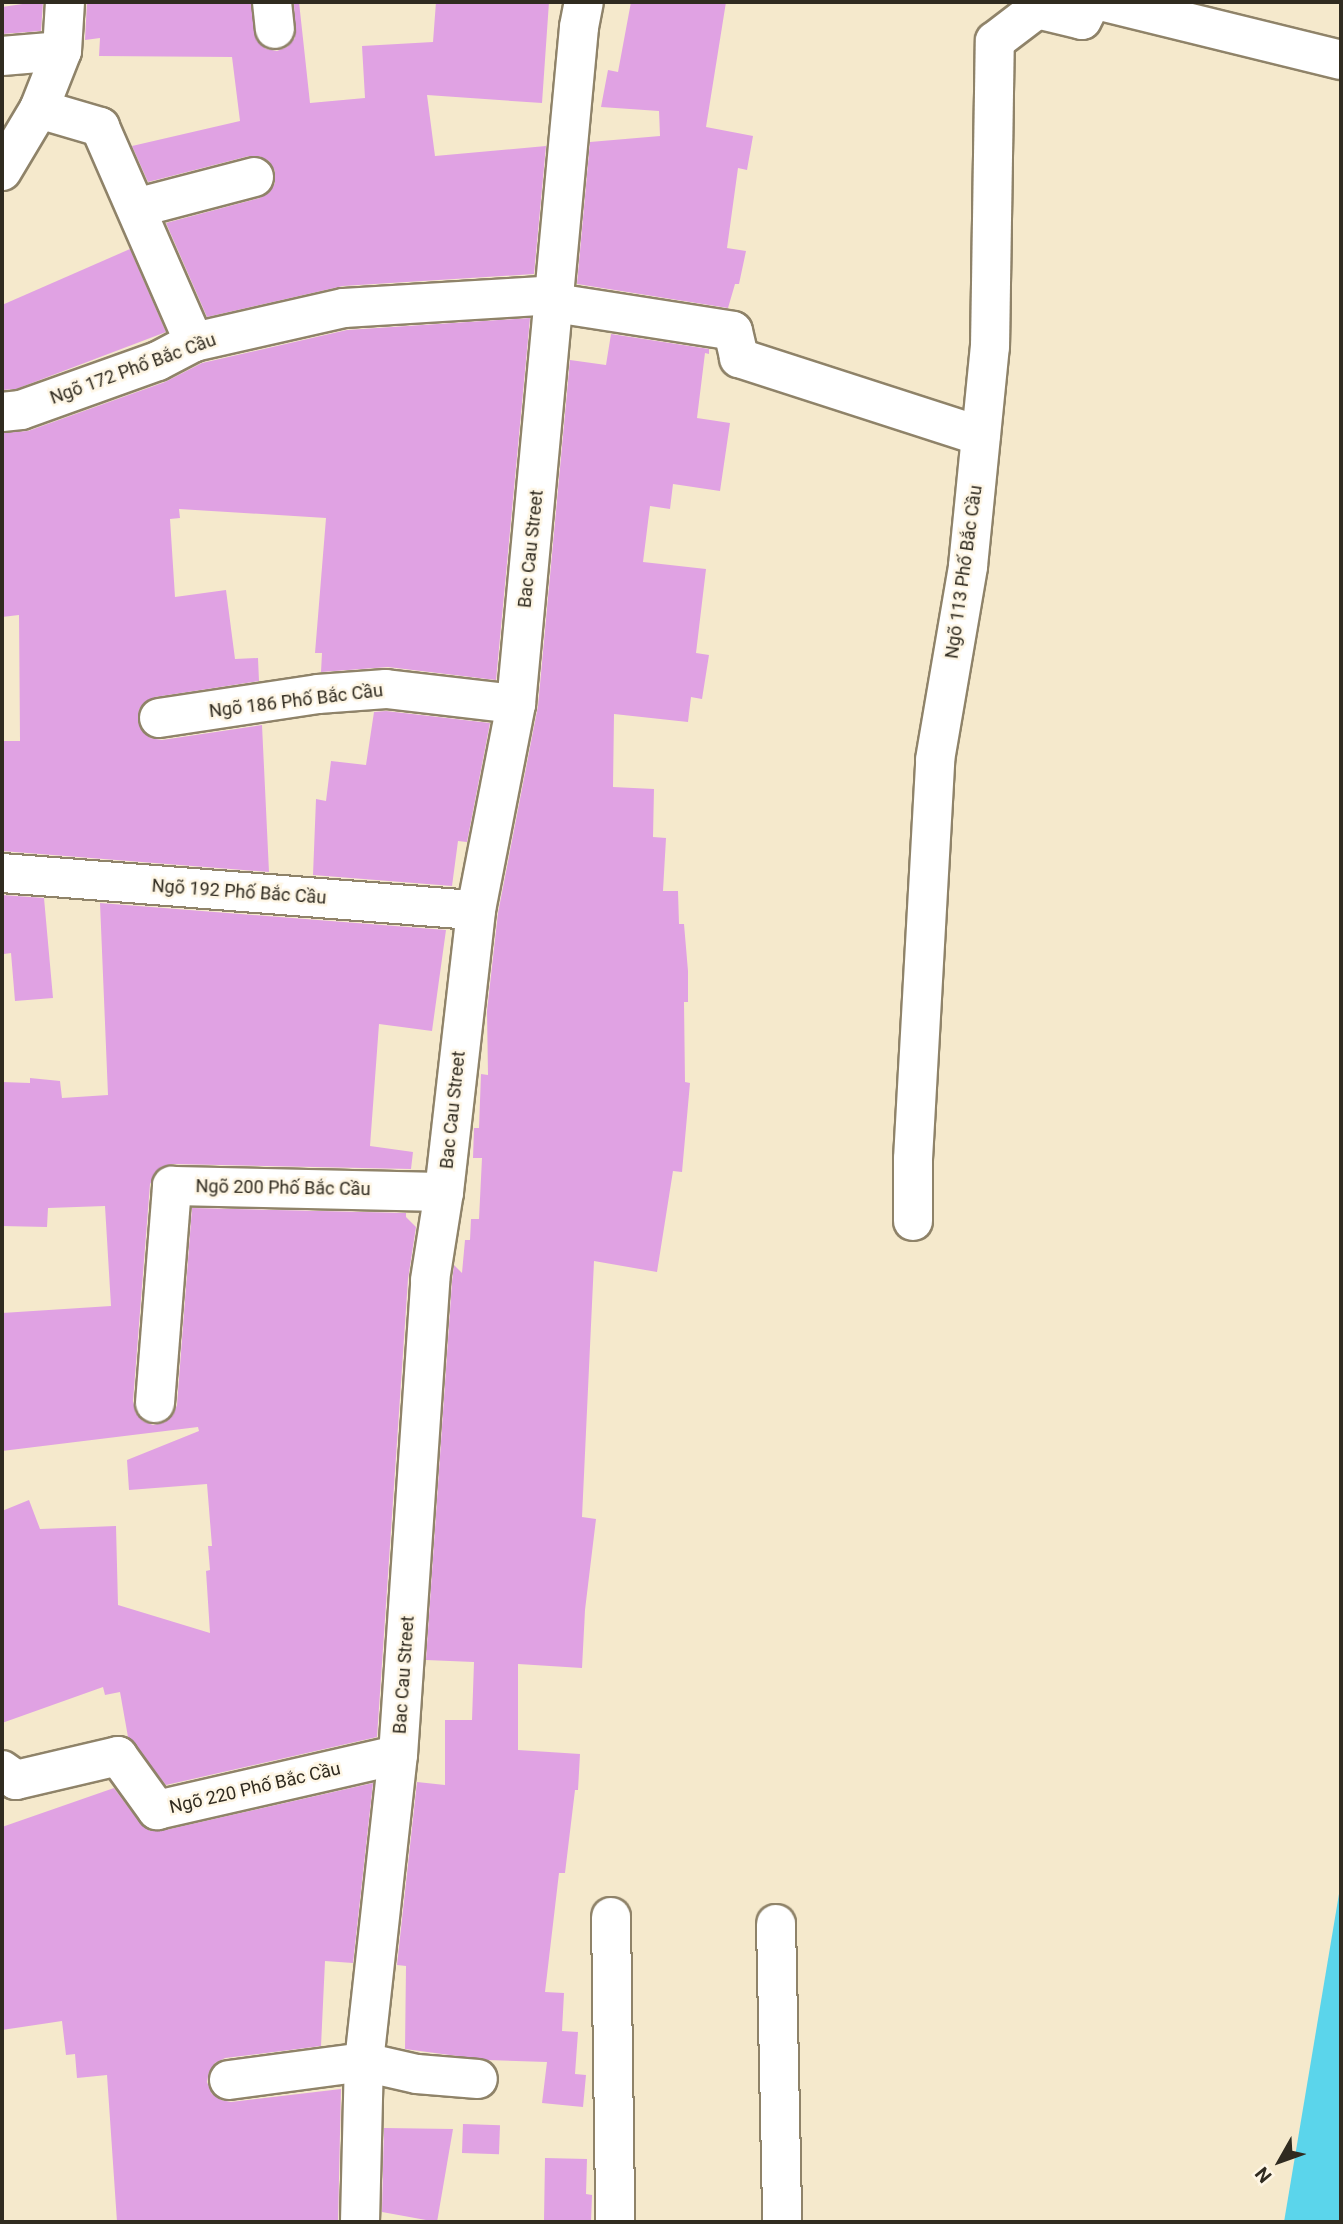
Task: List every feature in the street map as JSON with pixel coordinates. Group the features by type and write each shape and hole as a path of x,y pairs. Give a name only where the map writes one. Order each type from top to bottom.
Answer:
{"street":[{"path":"2,171 39,109 62,51 65,2"},
{"name":"Bac Cau Street","path":"360,2222 364,2062 398,1755 430,1280 444,1192 475,910 516,704 579,27 584,2"},
{"name":"Ngõ 113 Phố Bắc Cầu","path":"913,1221 913,1159 935,761 968,566 990,347 995,41 1037,9 1082,20 1091,2"},
{"path":"1105,2 1341,60"},
{"path":"2,56 62,51"},
{"path":"39,109 100,127 194,342"},
{"path":"136,208 254,177"},
{"name":"Ngõ 172 Phố Bắc Cầu","path":"2,412 21,410 158,361 194,342 344,308 555,299 733,331 739,358 981,436"},
{"name":"Ngõ 186 Phố Bắc Cầu","path":"159,718 318,694 386,689 516,704"},
{"name":"Ngõ 192 Phố Bắc Cầu","path":"2,873 475,910"},
{"name":"Ngõ 200 Phố Bắc Cầu","path":"155,1403 172,1186 444,1192"},
{"name":"Ngõ 220 Phố Bắc Cầu","path":"9,1775 118,1756 157,1810 398,1755"},
{"path":"611,1917 615,2222"},
{"path":"776,1924 782,2222"},
{"path":"229,2080 364,2062 417,2074 478,2080"}],"water":[{"path":"1341,1882 1341,2222 1284,2222"}],"building":[{"path":"43,2 41,31 2,34 2,7"},
{"path":"87,2 251,2 257,41 266,49 277,51 287,47 295,38 294,2 299,2 310,103 365,98 362,46 433,42 436,2 549,2 542,103 427,95 435,156 546,146 534,274 343,286 207,317 166,223 260,198 270,192 275,183 275,171 269,161 259,156 249,156 148,182 132,146 240,121 232,57 99,56 100,38 85,40"},
{"path":"631,2 726,2 706,127 753,136 747,170 738,168 727,248 746,251 739,284 735,284 728,308 577,284 590,142 660,136 659,111 601,107 608,70 618,72"},
{"path":"130,249 166,332 16,389 2,390 2,305"},
{"path":"530,318 496,680 388,667 321,672 322,653 315,653 326,518 179,509 180,518 170,519 175,597 226,590 235,659 258,658 259,681 155,697 146,701 139,709 138,722 142,731 150,738 162,740 262,725 269,872 2,851 4,741 20,741 19,615 2,617 2,433 28,431 165,382 202,363 347,330"},
{"path":"611,334 709,349 709,354 705,353 697,418 730,423 720,491 673,484 670,509 650,506 643,562 706,569 696,653 709,655 702,699 691,697 688,722 614,714 613,787 654,789 653,837 666,838 663,891 678,891 679,924 684,924 688,971 688,1002 684,1002 685,1082 690,1083 682,1172 673,1171 657,1272 594,1261 582,1517 596,1519 585,1610 582,1668 518,1664 518,1750 580,1754 578,1790 575,1790 565,1873 559,1873 545,1992 564,1993 562,2031 578,2032 575,2074 586,2075 583,2107 542,2103 547,2062 487,2060 405,2049 406,1966 397,1965 417,1782 445,1785 445,1720 472,1720 474,1662 426,1660 452,1282 454,1265 462,1273 465,1240 470,1240 471,1219 479,1219 482,1158 473,1158 474,1128 479,1128 481,1074 488,1075 487,1011 498,913 538,706 570,360 606,365"},
{"path":"386,711 490,723 467,842 458,841 452,886 313,875 316,799 326,801 331,761 366,765 374,712"},
{"path":"2,895 44,898 53,998 15,1001 11,953 4,954"},
{"path":"100,903 446,930 432,1031 379,1024 370,1146 413,1152 411,1169 172,1164 161,1167 150,1184 133,1401 136,1413 143,1421 153,1425 165,1422 173,1415 177,1405 192,1208 406,1213 406,1217 416,1227 408,1279 377,1737 166,1785 128,1737 120,1692 105,1695 103,1687 2,1723 2,1511 29,1500 40,1529 116,1526 118,1605 210,1633 206,1571 210,1570 208,1546 212,1546 207,1484 129,1490 127,1460 199,1431 198,1427 2,1451 2,1313 111,1306 105,1206 48,1208 47,1227 2,1226 2,1082 30,1083 30,1078 60,1081 62,1098 108,1095"},
{"path":"373,1783 353,1963 325,1961 321,2046 225,2058 215,2063 207,2082 212,2094 231,2102 341,2089 338,2222 117,2222 107,2075 77,2078 75,2054 66,2055 62,2021 2,2030 2,1827 114,1788 140,1823 150,1831 161,1831"},
{"path":"463,2124 500,2125 499,2154 462,2153"},
{"path":"384,2128 453,2129 437,2222 382,2212"},
{"path":"545,2158 587,2159 586,2194 592,2195 591,2222 544,2220"}]}
